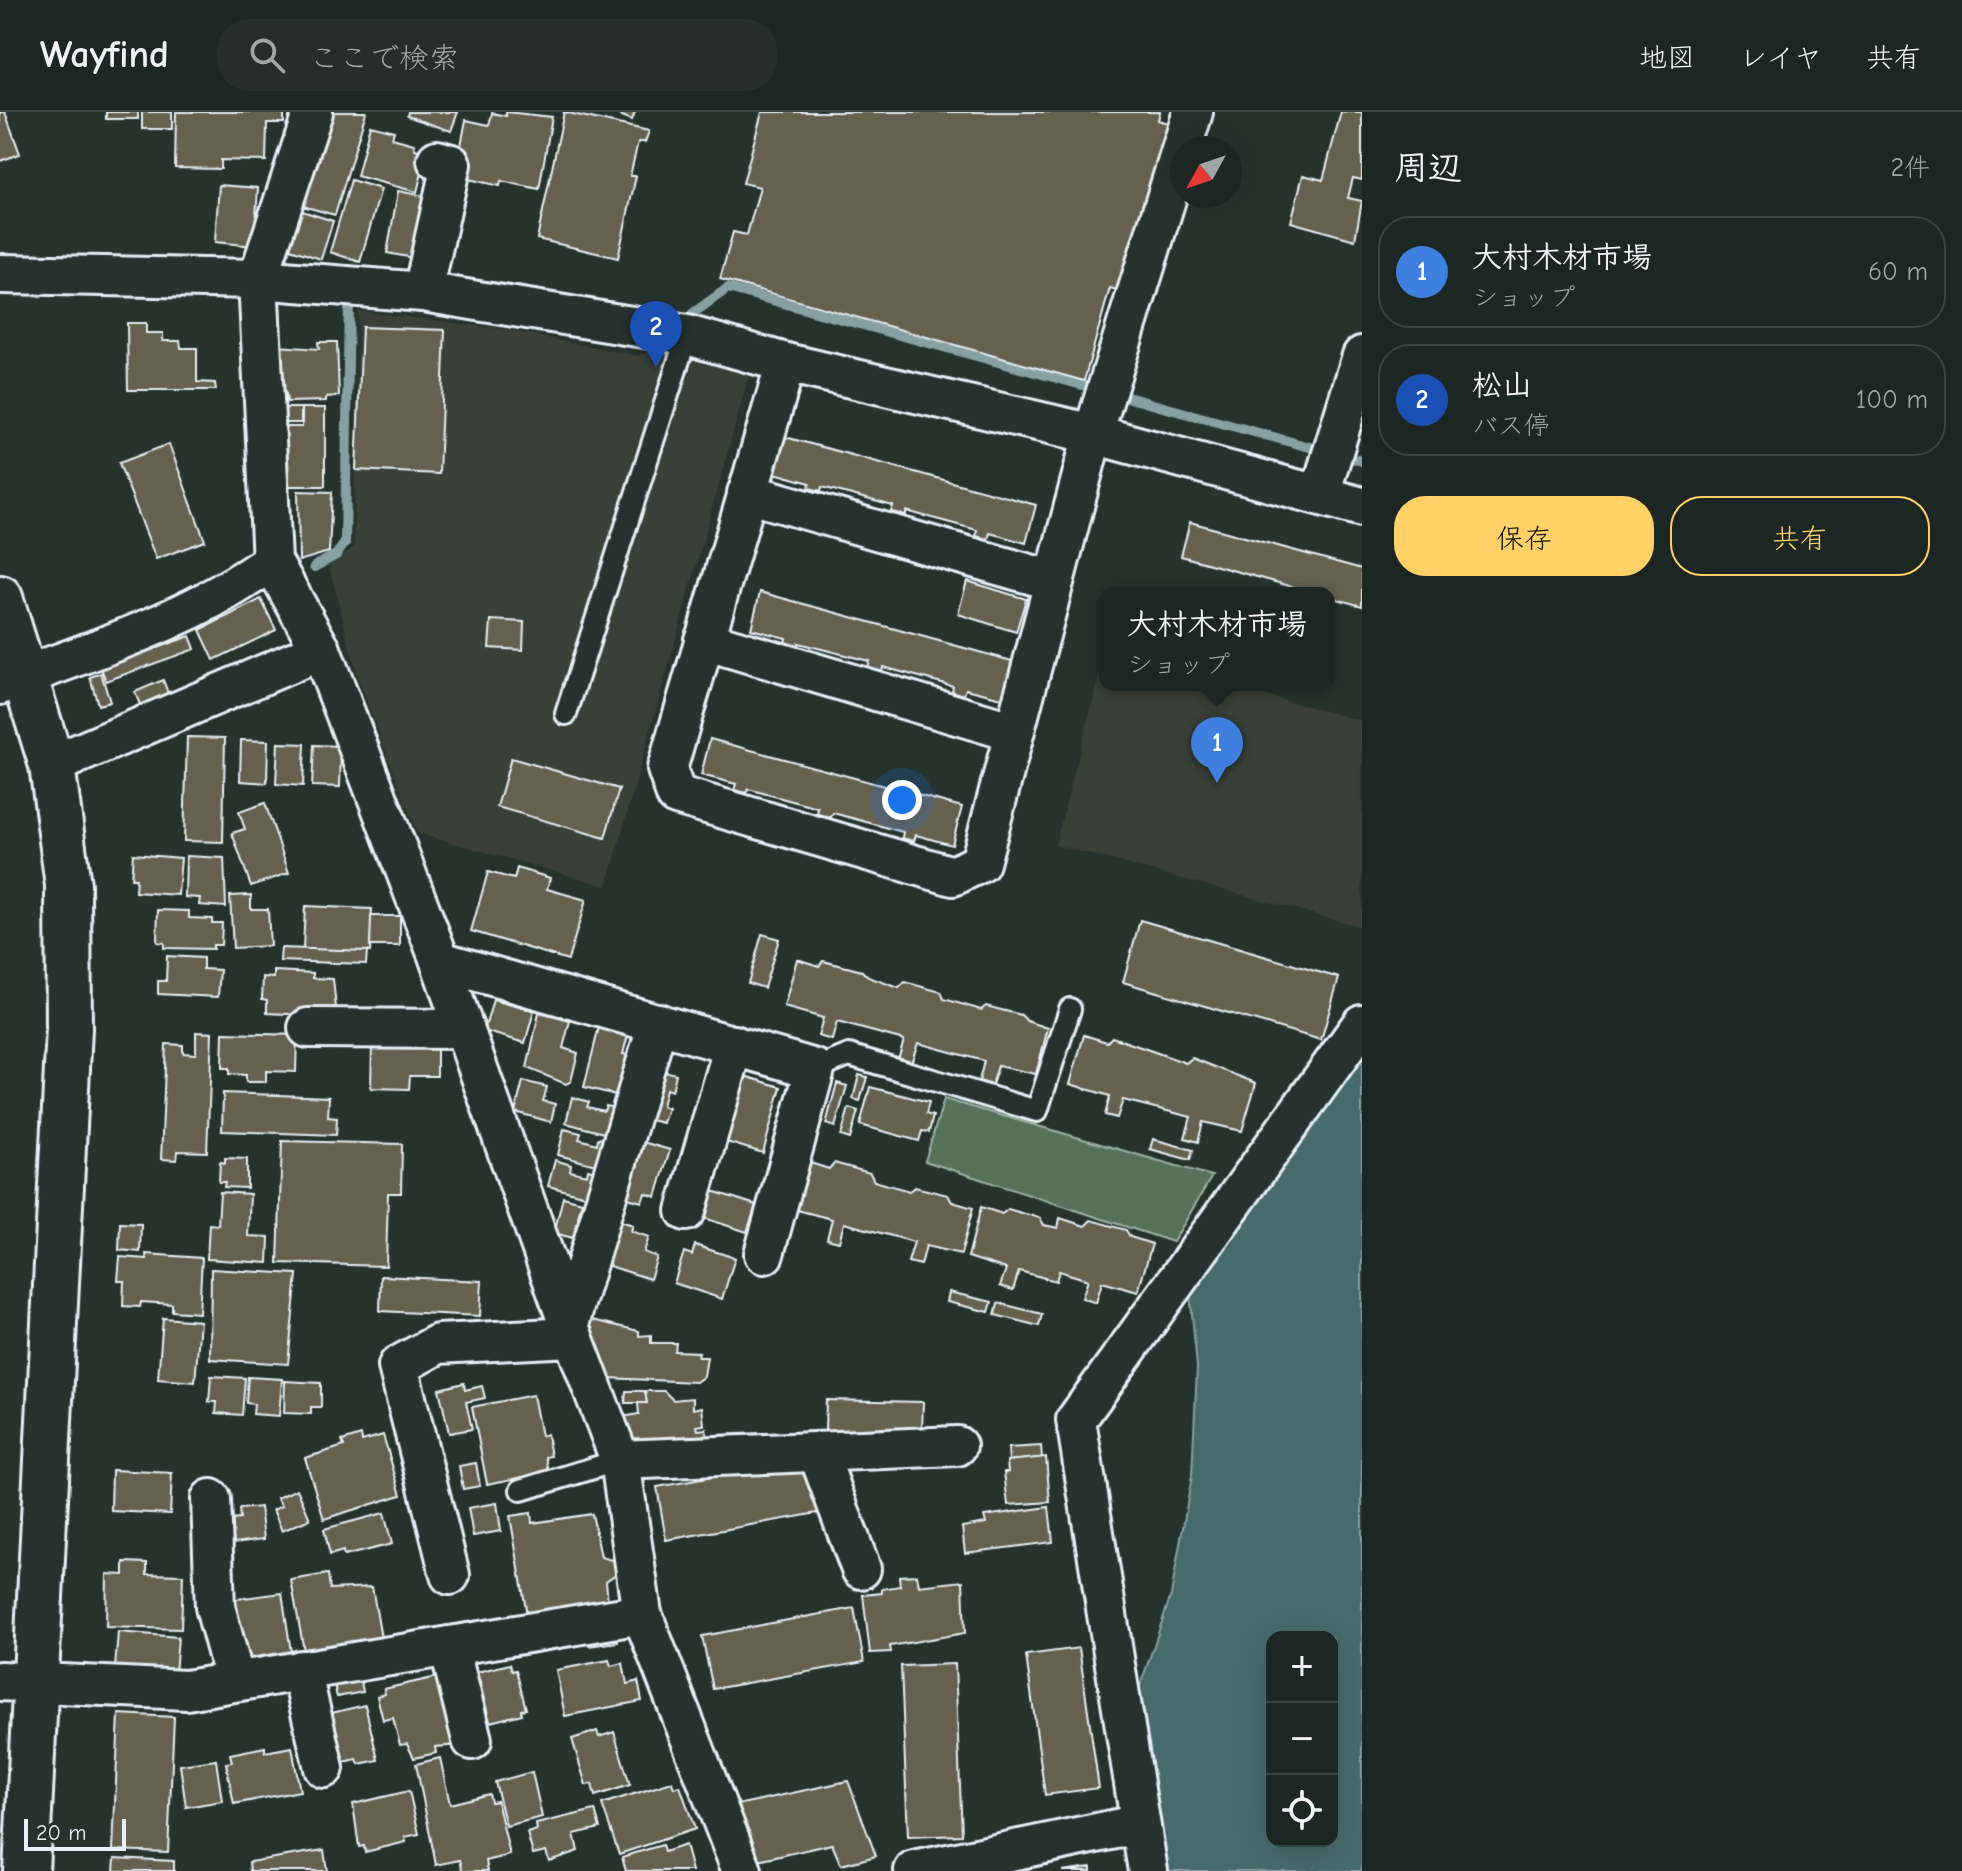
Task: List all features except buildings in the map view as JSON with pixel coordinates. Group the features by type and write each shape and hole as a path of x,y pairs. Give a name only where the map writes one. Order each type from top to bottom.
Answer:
{"street":[{"path":"313,112 258,279 272,561 321,650 440,961 620,1460 642,1614 742,1871"},
{"path":"786,363 667,769 676,795 953,876 980,863 1096,424 1193,112"},
{"path":"423,292 451,164 437,160"},
{"path":"0,274 258,279 423,292 687,335 786,363 1096,424 1323,485 1362,507"},
{"path":"1323,485 1362,356"},
{"path":"747,493 1054,581"},
{"path":"13,680 144,633 229,592 272,561"},
{"path":"0,598 13,680 52,765 68,885 69,1029 18,1682 26,1871"},
{"path":"704,640 1014,732"},
{"path":"52,765 321,650"},
{"path":"440,961 815,1069 764,1254"},
{"path":"571,1331 658,1023"},
{"path":"1148,1871 1076,1420 1362,1024"},
{"path":"308,1028 464,1029"},
{"path":"686,1211 734,1045"},
{"path":"450,1575 398,1366 438,1344 571,1331"},
{"path":"620,1460 957,1446"},
{"path":"818,1453 861,1569"},
{"path":"211,1499 215,1607 235,1681"},
{"path":"18,1682 186,1690 642,1614"},
{"path":"449,1646 472,1740"},
{"path":"301,1670 324,1768"},
{"path":"914,1871 1140,1824"}],"lane":[{"path":"566,714 687,335"},
{"path":"815,1069 849,1055 1037,1111 1070,1009"},
{"path":"521,1490 620,1460"}],"shaded area":[{"path":"358,311 503,329 637,356 655,349 749,375 607,886 417,833 358,679 329,566 354,547"},
{"path":"1099,679 1099,691 1250,691 1362,721 1362,927 1055,845"}],"green space":[{"path":"944,1099 1212,1176 1173,1242 925,1161"}],"water":[{"path":"1362,1052 1362,1871 1158,1871 1133,1707 1171,1595 1192,1476 1197,1367 1190,1293"}],"waterway":[{"path":"692,314 728,288 1324,451"},
{"path":"314,567 336,555 345,543 349,302 357,302"},
{"path":"1340,455 1362,461"}],"place":[{"name":"松山","path":"656,367"},
{"name":"大村木材市場","path":"1217,783"}]}
